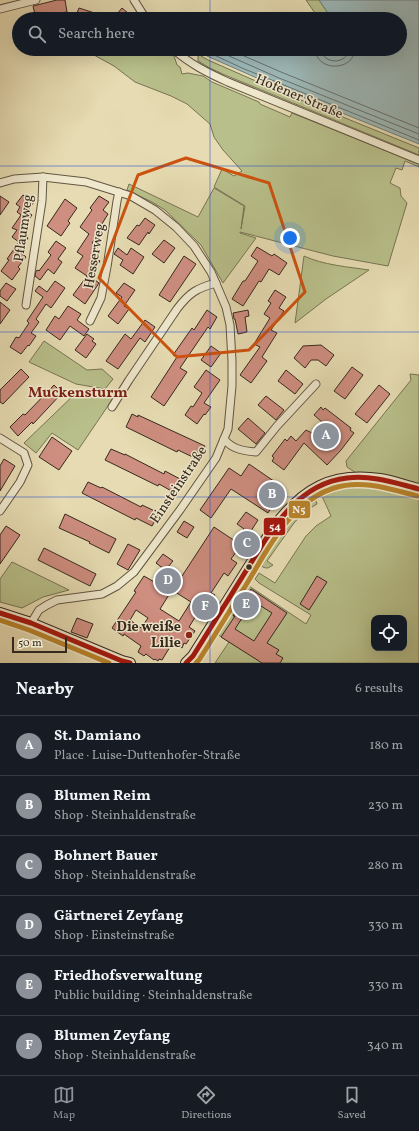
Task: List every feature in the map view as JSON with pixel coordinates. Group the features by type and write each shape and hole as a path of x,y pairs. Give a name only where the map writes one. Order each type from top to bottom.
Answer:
{"street":[{"path":"0,9 11,3 36,0"},
{"path":"134,0 142,12"},
{"name":"Hofener Straße","path":"181,56 201,69 228,82 419,160"},
{"name":"Einsteinstraße","path":"0,183 14,179 43,177 86,182 131,196 155,210 176,227 194,246 211,272 226,307 230,325 232,386 228,429 216,458 134,572 117,586 102,594 57,600 39,610 31,623"},
{"name":"Pflaumweg","path":"26,306 42,201 43,177"},
{"name":"Hesserweg","path":"90,321 101,298 108,267 119,192"},
{"path":"112,407 132,375 185,299 193,291 216,283"},
{"path":"224,439 229,445 244,451 256,452 277,426 316,384"},
{"path":"0,438 24,453 28,465 20,482 0,511"},
{"path":"186,663 193,656 274,527 286,511 305,494 325,483 346,478 363,477 382,479 419,489"},
{"path":"0,613 31,623 124,662"}],"highlighted area":[{"path":"186,158 269,183 305,292 249,350 177,357 99,278 138,175"}],"green space":[{"path":"306,0 319,0 327,12 314,12"},
{"path":"96,56 174,56 182,74 188,73 203,76 212,82 290,117 292,113 419,164 419,167 405,161 402,170 396,168 390,183 400,188 401,196 407,203 388,266 333,256 240,232 256,238 223,283 201,245 165,210 127,190 129,184 198,217 214,188 244,206 241,229 245,206 214,187 222,169 234,176 242,171 223,150 214,137 210,124 187,104 135,82 114,66"},
{"path":"198,56 201,56 274,89 419,148 419,155 225,75 198,61"},
{"path":"304,256 328,264 369,270 326,299 295,323"},
{"path":"44,341 87,370 102,369 113,379 105,389 76,384 29,362"},
{"path":"410,374 419,375 419,486 356,473 347,467 346,461 411,380"},
{"path":"78,391 114,397 78,450 52,433 36,453 24,443"},
{"path":"347,486 393,490 419,497 419,663 215,663 229,642 217,634 249,586 306,624 311,615 259,583 255,579 259,573 275,583 306,536 316,526 331,516 321,494"},
{"path":"315,498 317,504 304,512 294,523 267,561 273,565 268,568 262,566 260,563 289,519 300,508"},
{"path":"12,562 69,590 43,597 22,608 0,602 0,579"}],"water":[{"path":"319,0 419,0 419,144 275,86 207,56 407,56 407,12 327,12"}],"building":[{"path":"57,0 65,0 67,12 34,12 33,6"},
{"path":"79,8 91,12 77,12"},
{"path":"122,8 127,12 119,12"},
{"path":"23,195 34,202 27,212 32,215 23,227 28,230 25,236 28,238 19,251 26,257 18,267 20,269 12,280 1,271 9,260 7,259 19,242 12,237 17,230 12,228 21,215 17,212 20,207 16,204"},
{"path":"0,196 9,202 0,215"},
{"path":"99,196 109,202 103,210 108,214 100,227 102,229 92,243 98,246 92,256 100,261 96,267 97,269 91,277 99,283 85,304 73,295 87,276 75,268 83,256 77,252 89,234 80,227 92,210 90,208"},
{"path":"65,199 77,208 68,221 70,223 61,236 47,226"},
{"path":"145,218 155,225 139,245 127,238 137,225 139,226"},
{"path":"164,240 175,248 164,263 152,254"},
{"path":"56,241 66,248 58,259 62,262 54,274 48,269 40,280 35,276 36,271 39,271 51,255 48,252"},
{"path":"257,247 272,256 274,254 287,263 279,275 269,269 261,282 259,281 243,306 232,299 258,261 251,256"},
{"path":"118,248 127,255 131,248 144,257 133,274 120,265 123,260 114,254"},
{"path":"184,256 196,264 170,302 159,295"},
{"path":"55,281 65,288 51,308 46,304 36,319 39,322 31,333 36,336 21,354 10,347 16,337 19,338 29,323 27,321 43,297 35,291 39,286 47,292"},
{"path":"6,283 16,289 7,301 0,296 0,291"},
{"path":"124,283 135,290 124,306 129,309 118,324 108,316 122,297 116,293"},
{"path":"275,290 286,297 279,308 284,311 271,330 277,333 262,357 267,361 251,383 240,375 260,347 254,344 270,318 264,314 271,303 268,301"},
{"path":"0,302 10,310 0,324"},
{"path":"68,306 81,314 77,320 89,329 84,336 70,326 60,340 46,330 55,316 59,319"},
{"path":"207,310 217,317 210,329 208,327 180,368 187,372 164,406 151,397 177,357 173,355 192,328 194,330"},
{"path":"248,310 249,316 245,317 247,332 238,334 233,313"},
{"path":"145,320 155,327 145,342 140,338 118,369 106,361 125,334 131,339"},
{"path":"87,334 94,339 92,341 96,344 86,358 75,350"},
{"path":"321,345 334,355 326,366 318,360 311,360 305,368 294,358 303,346"},
{"path":"211,346 221,353 211,367 201,360"},
{"path":"352,367 363,375 345,399 334,391"},
{"path":"21,369 29,377 3,404 0,402 0,390"},
{"path":"206,370 220,380 204,403 211,407 197,424 185,415 191,406 193,407 202,393 194,387"},
{"path":"286,370 303,384 295,394 278,381"},
{"path":"54,385 62,393 33,424 32,422 18,436 10,427 23,414 25,415"},
{"path":"379,385 390,394 367,423 355,414"},
{"path":"266,396 284,410 276,420 258,405"},
{"path":"321,407 323,410 325,408 351,428 350,430 354,433 327,465 304,443 284,470 272,461 274,458 272,456 285,439 287,441 291,436 296,441 306,430 312,433 322,422 314,415"},
{"path":"132,414 138,417 138,415 205,446 199,460 178,450 177,452 126,427"},
{"path":"248,418 265,433 256,444 238,429"},
{"path":"52,437 72,451 59,470 39,457"},
{"path":"111,449 125,454 164,474 165,471 182,480 175,493 159,484 158,486 105,460"},
{"path":"4,459 15,466 0,491 0,466"},
{"path":"249,464 281,486 268,505 271,508 268,513 231,489 211,518 200,510 229,468 241,476"},
{"path":"88,482 101,488 102,487 141,507 142,505 159,513 152,526 136,518 135,520 82,493"},
{"path":"246,512 258,520 249,534 237,524"},
{"path":"65,514 116,539 109,553 89,543 90,542 59,528"},
{"path":"184,521 194,527 187,538 177,532"},
{"path":"6,526 20,535 0,564 0,535"},
{"path":"214,527 241,545 231,559 237,563 228,576 224,573 211,593 215,595 209,604 211,604 204,614 199,611 189,627 195,631 186,644 184,643 182,648 173,642 162,660 154,660 146,654 144,656 138,652 141,646 124,634 123,636 112,628 136,592 134,591 144,576 156,583 165,570 156,563 163,554 173,561 168,567 182,576","holes":["172,590 191,602 179,621 160,609","136,610 148,618 141,628 130,620"]},
{"path":"128,544 140,550 128,570 117,564"},
{"path":"44,548 96,574 90,586 38,560"},
{"path":"317,576 327,582 309,610 300,604"},
{"path":"251,589 287,613 267,643 279,650 276,654 283,658 280,663 262,663 221,637 235,616 233,616","holes":["253,601 272,613 254,641 235,629"]},
{"path":"77,618 93,624 87,638 71,632"}],"transit line":[{"name":"54","path":"186,663 193,656 272,531 284,515 311,491 328,482 357,477 384,480 419,489"},
{"name":"N5","path":"196,663 205,651 272,542 293,515 305,504 318,495 334,488 355,484 376,486 417,496"},
{"name":"54","path":"0,613 31,623 130,663"},
{"name":"N5","path":"0,620 29,630 109,663"}],"place":[{"name":"St. Damiano","path":"326,436"},
{"name":"Blumen Reim","path":"272,495"},
{"name":"Bohnert Bauer","path":"247,544"},
{"name":"Gärtnerei Zeyfang","path":"168,581"},
{"name":"Friedhofsverwaltung","path":"246,605"},
{"name":"Blumen Zeyfang","path":"205,607"},
{"name":"Die weiße Lilie","path":"189,635"}],"district":[{"name":"Muckensturm","path":"78,393"}]}
